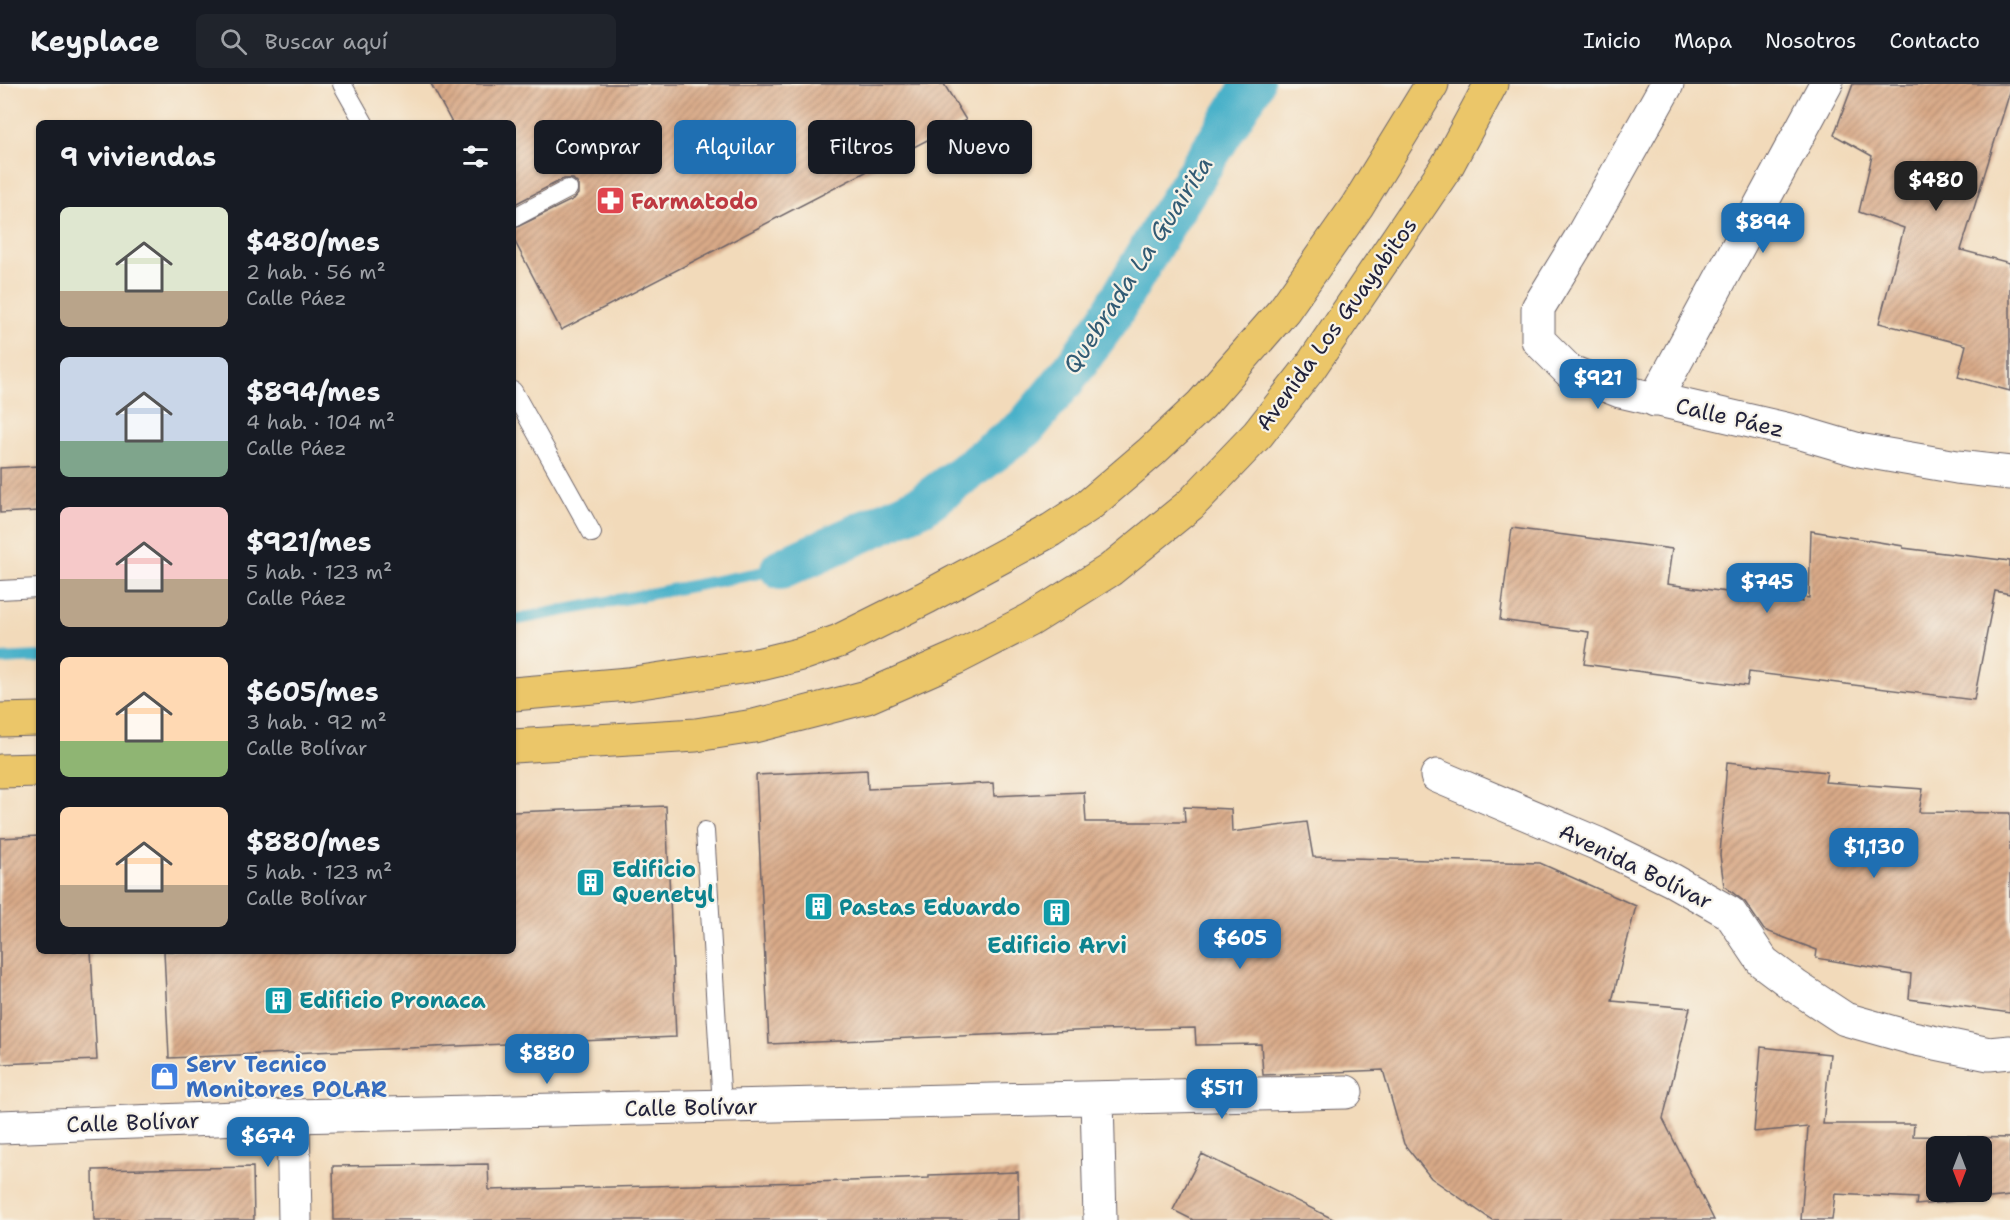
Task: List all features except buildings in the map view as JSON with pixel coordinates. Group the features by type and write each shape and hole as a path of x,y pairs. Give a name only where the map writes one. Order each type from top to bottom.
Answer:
{"main road":[{"path":"516,694 639,683 761,664 802,654 839,641 927,597 1051,530 1079,511 1151,452 1201,405 1284,310 1357,206 1432,84"},
{"name":"Avenida Los Guayabitos","path":"516,746 696,735 754,726 867,697 956,658 1030,620 1110,570 1190,505 1258,434 1302,379 1447,166 1491,84"},
{"path":"0,720 36,718"},
{"path":"0,771 36,770"}],"street":[{"name":"Calle Páez","path":"1667,84 1582,236 1538,308 1538,340 1569,371 1620,391 1798,432 1859,450 1957,467 2010,473"},
{"path":"1655,400 1826,84"},
{"name":"Avenida Bolívar","path":"1437,776 1598,844 1672,880 1730,913 1763,962 1845,1019 1923,1041 1989,1054 2010,1052"},
{"name":"Calle Bolívar","path":"0,1127 293,1116 1346,1092"},
{"path":"1096,1098 1100,1220"},
{"path":"293,1116 295,1220"}],"lane":[{"path":"342,84 362,120"},
{"path":"516,216 568,189"},
{"path":"516,396 592,533"},
{"path":"0,590 36,588"},
{"path":"705,831 722,1106"}],"waterway":[{"name":"Quebrada La Guairita","path":"781,569 922,505 1025,428 1067,377 1108,320 1161,230 1253,84"},
{"name":"Quebrada La Guairita","path":"516,619 781,569"},
{"name":"Quebrada La Guairita","path":"0,659 36,657"}],"place":[{"name":"Farmatodo","path":"610,201"},
{"name":"Edificio Quenetyl","path":"591,882"},
{"name":"Pastas Eduardo","path":"818,907"},
{"name":"Edificio Arvi","path":"1057,913"},
{"name":"Edificio Pronaca","path":"278,1000"},
{"name":"Serv Tecnico Monitores POLAR","path":"165,1077"}]}
